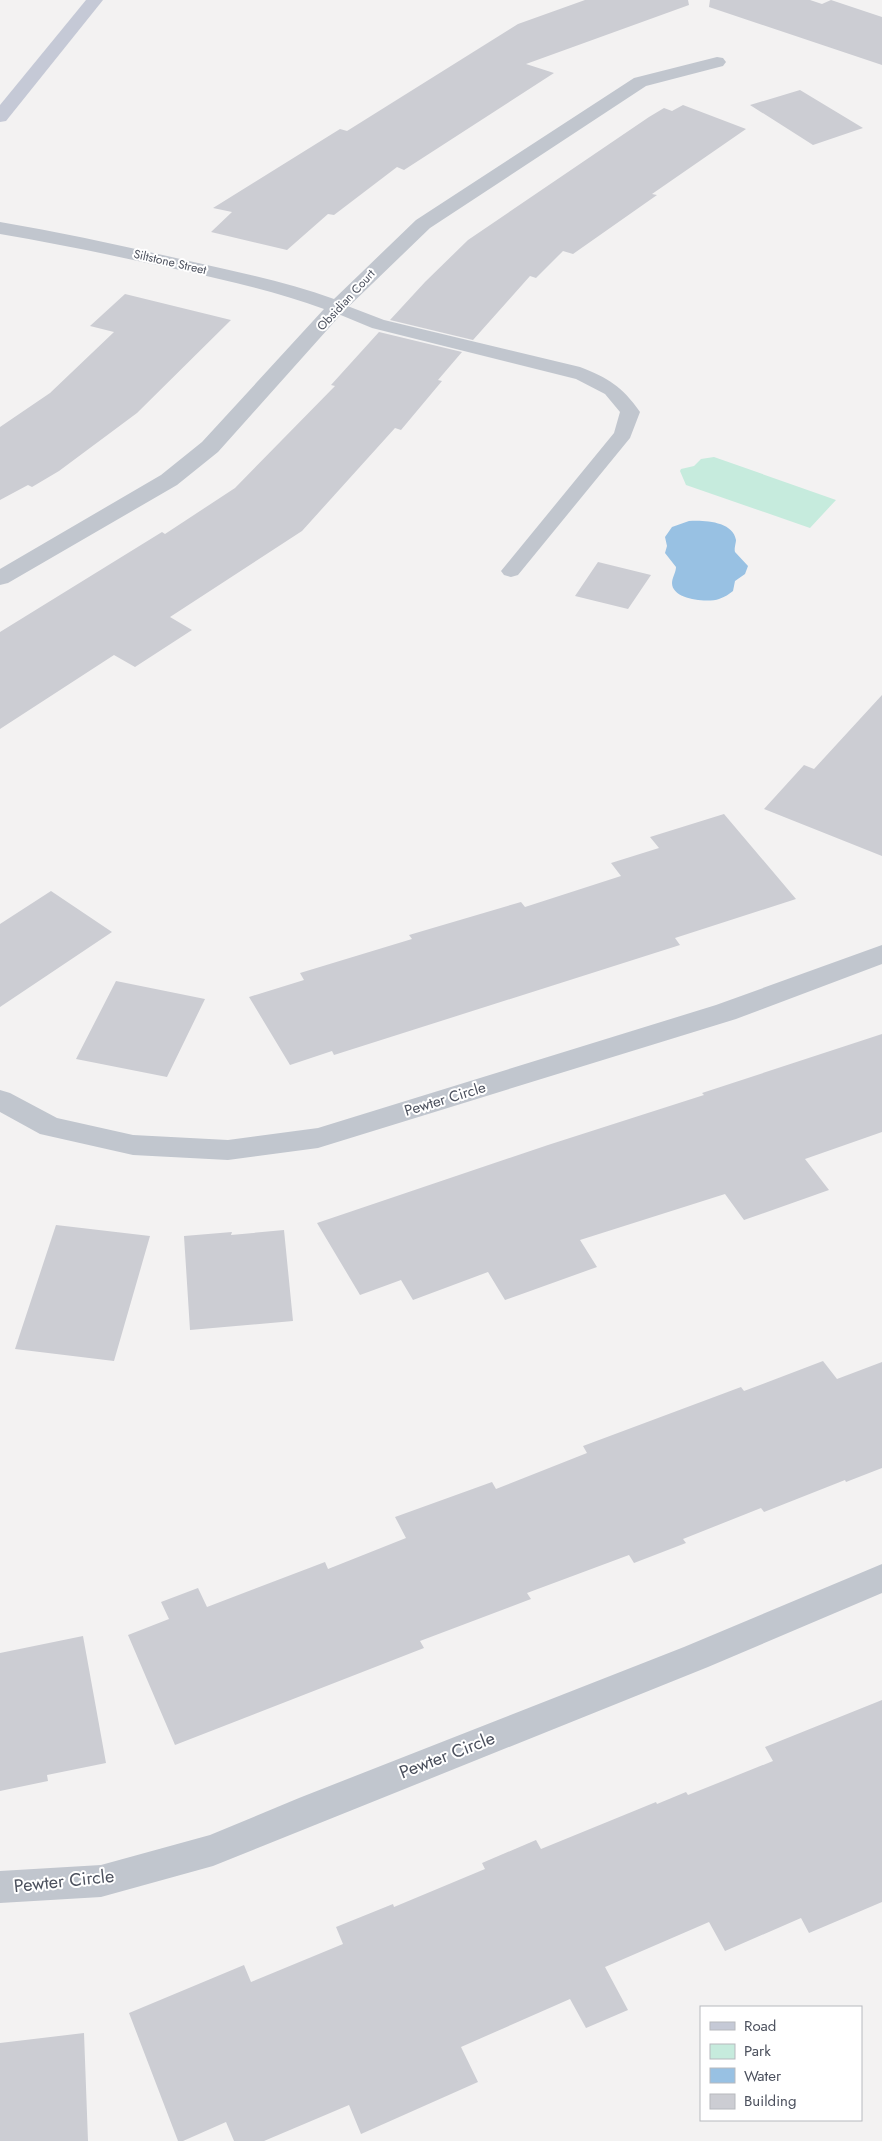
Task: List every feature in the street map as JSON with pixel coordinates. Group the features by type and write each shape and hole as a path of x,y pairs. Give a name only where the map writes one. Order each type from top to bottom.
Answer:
{"street":[{"path":"0,118 95,0"},
{"name":"Obsidian Court","path":"0,578 169,480 210,447 338,307 423,224 636,84 718,62"},
{"name":"Siltstone Street","path":"0,228 61,238 301,293 338,307"},
{"name":"Pewter Circle","path":"0,1100 50,1127 133,1145 228,1150 318,1138 726,1012 882,954"},
{"name":"Pewter Circle","path":"0,1887 101,1881 213,1850 311,1808 696,1657 882,1578"}],"lane":[{"path":"338,307 378,324 573,372 600,381 619,395 630,412 623,434 511,571"}],"green space":[{"path":"714,457 836,500 810,528 686,485 680,471 681,469 694,466 701,459"}],"water":[{"path":"689,521 724,525 734,534 736,540 735,552 748,566 745,574 735,581 733,591 721,598 707,601 691,599 684,597 674,589 672,581 676,567 665,553 667,546 665,537 672,527"}],"building":[{"path":"585,0 688,0 689,5 526,64 554,73 404,170 397,167 334,215 328,214 287,250 211,232 232,212 213,208 340,129 347,131 518,24"},
{"path":"710,0 810,0 822,4 831,0 882,17 882,65 709,7"},
{"path":"800,90 863,128 813,145 750,105"},
{"path":"683,105 746,129 652,194 657,195 573,254 563,251 536,278 530,276 473,340 390,320 468,240 649,117 664,108 672,111"},
{"path":"125,294 231,320 137,413 59,471 32,487 28,485 0,500 0,427 50,393 114,332 90,326"},
{"path":"379,332 462,352 438,380 442,381 401,430 395,428 302,531 170,617 192,630 135,667 114,655 0,729 0,632 162,532 165,534 235,488 335,386 331,385"},
{"path":"598,562 651,575 628,609 575,596"},
{"path":"882,695 882,856 764,809 804,765 814,769"},
{"path":"724,814 796,899 675,938 680,945 334,1055 332,1051 290,1065 249,997 304,980 300,973 412,939 409,935 521,902 525,907 621,876 611,863 659,848 650,837"},
{"path":"51,891 112,932 0,1007 0,924"},
{"path":"116,981 205,999 167,1077 76,1059"},
{"path":"882,1034 882,1132 805,1159 829,1190 744,1220 725,1194 580,1240 597,1267 505,1300 488,1272 413,1300 401,1280 360,1295 317,1223 548,1145 704,1095 702,1093"},
{"path":"56,1225 150,1236 114,1361 15,1349"},
{"path":"284,1230 293,1321 190,1330 184,1236 232,1232 231,1235"},
{"path":"823,1361 837,1379 882,1362 882,1468 846,1482 845,1480 764,1512 761,1508 683,1539 686,1543 634,1563 629,1555 527,1593 531,1599 420,1641 424,1648 175,1745 128,1635 169,1619 161,1602 198,1588 207,1607 325,1562 328,1569 406,1538 395,1517 492,1482 496,1489 587,1453 583,1446 741,1387 744,1391"},
{"path":"83,1636 106,1763 47,1775 48,1781 0,1791 0,1653"},
{"path":"882,1700 882,1902 809,1933 801,1918 725,1951 709,1922 605,1967 628,2010 586,2028 570,1999 461,2047 478,2082 361,2134 349,2105 264,2141 234,2141 226,2122 183,2141 178,2141 129,2013 244,1965 251,1982 343,1944 336,1927 393,1904 394,1907 485,1869 482,1863 536,1840 541,1849 656,1802 657,1804 686,1792 688,1795 773,1761 765,1747"},
{"path":"84,2033 88,2141 0,2141 0,2043"}]}
